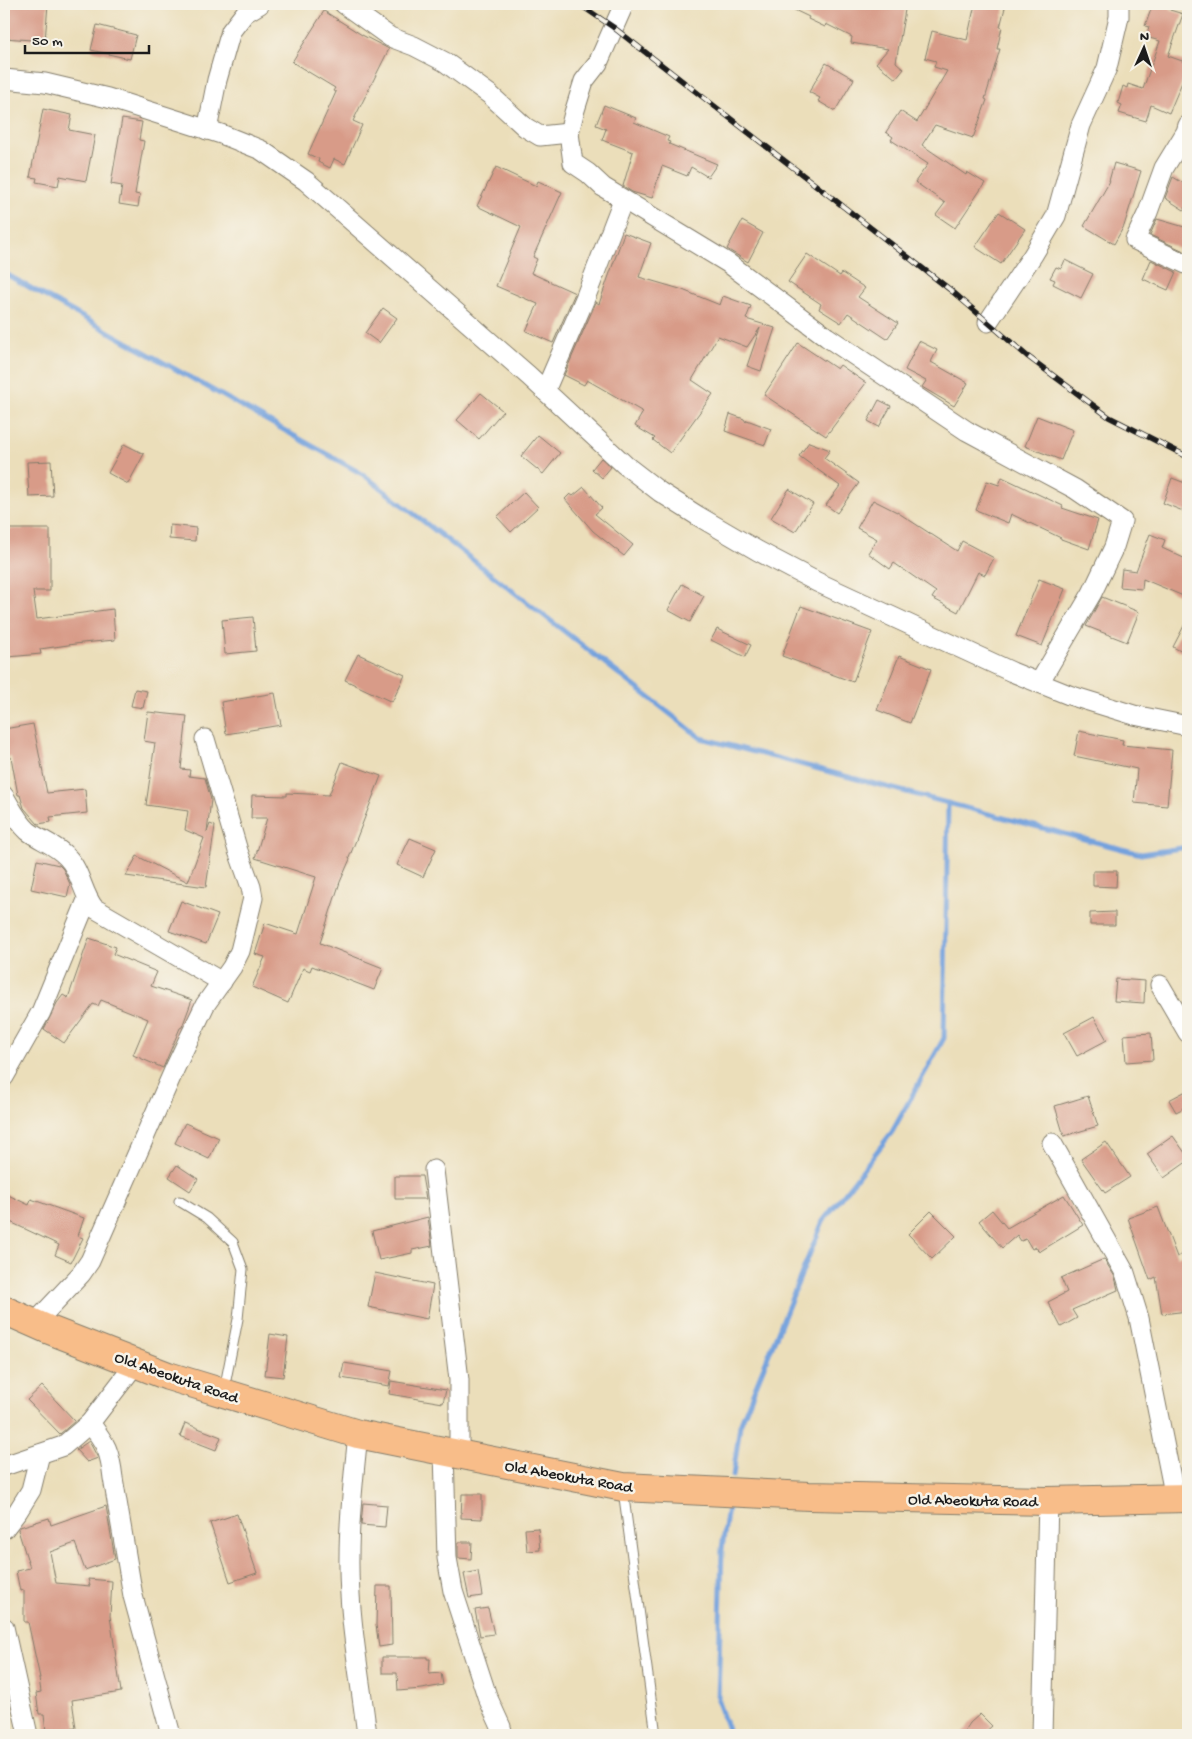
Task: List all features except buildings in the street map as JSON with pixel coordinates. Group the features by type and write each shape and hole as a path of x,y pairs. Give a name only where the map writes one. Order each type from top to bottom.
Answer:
{"highway":[{"name":"Old Abeokuta Road","path":"4,1310 34,1324 136,1364 358,1434 623,1487 810,1496 1048,1501 1182,1498"}],"street":[{"path":"207,130 217,80 231,31 245,13 260,4"},
{"path":"344,4 390,37 414,46 445,62 489,94 525,127 540,136 569,133"},
{"path":"624,4 598,63 584,81 569,133 574,163 588,172 603,187 623,200 728,263 827,338 966,432 1075,489 1122,521 1114,547 1092,593 1039,683"},
{"path":"988,322 1033,255 1056,216 1081,124 1106,68 1119,17 1119,4"},
{"path":"4,79 45,82 90,94 207,130 262,150 306,181 545,391 625,465 660,492 698,516 758,551 817,582 1012,672 1069,695 1134,715 1188,726"},
{"path":"1188,125 1186,132 1164,168 1148,212 1135,240 1188,265"},
{"path":"545,391 590,288 623,200"},
{"path":"34,1324 81,1274 90,1261 205,1005 222,982 240,951 252,898 251,887 238,851 205,739"},
{"path":"4,796 19,822 29,831 68,857 82,882 87,900 94,908 222,982"},
{"path":"4,1077 41,1012 87,900"},
{"path":"1160,986 1188,1033"},
{"path":"1052,1143 1125,1273 1139,1318 1182,1498"},
{"path":"434,1170 459,1380 451,1452 447,1558 453,1591 487,1696 503,1735"},
{"path":"4,1466 63,1446 90,1423 136,1364"},
{"path":"90,1423 106,1446 111,1460 133,1596 170,1735"},
{"path":"358,1434 352,1489 349,1557 352,1618 367,1735"},
{"path":"4,1530 11,1509 32,1490 40,1454"},
{"path":"1042,1735 1048,1501"},
{"path":"4,1627 28,1735"}],"lane":[{"path":"179,1201 207,1218 233,1242 243,1269 238,1319 223,1393"},
{"path":"623,1487 656,1735"}],"waterway":[{"path":"4,273 364,475 701,738 1141,854 1188,847"},
{"path":"733,1476 740,1425 823,1221 892,1132 944,1038 948,803"},
{"path":"728,1507 722,1549 718,1702 730,1735"}],"railway":[{"path":"579,4 613,27 953,292 1027,356 1109,417 1188,457"}]}
